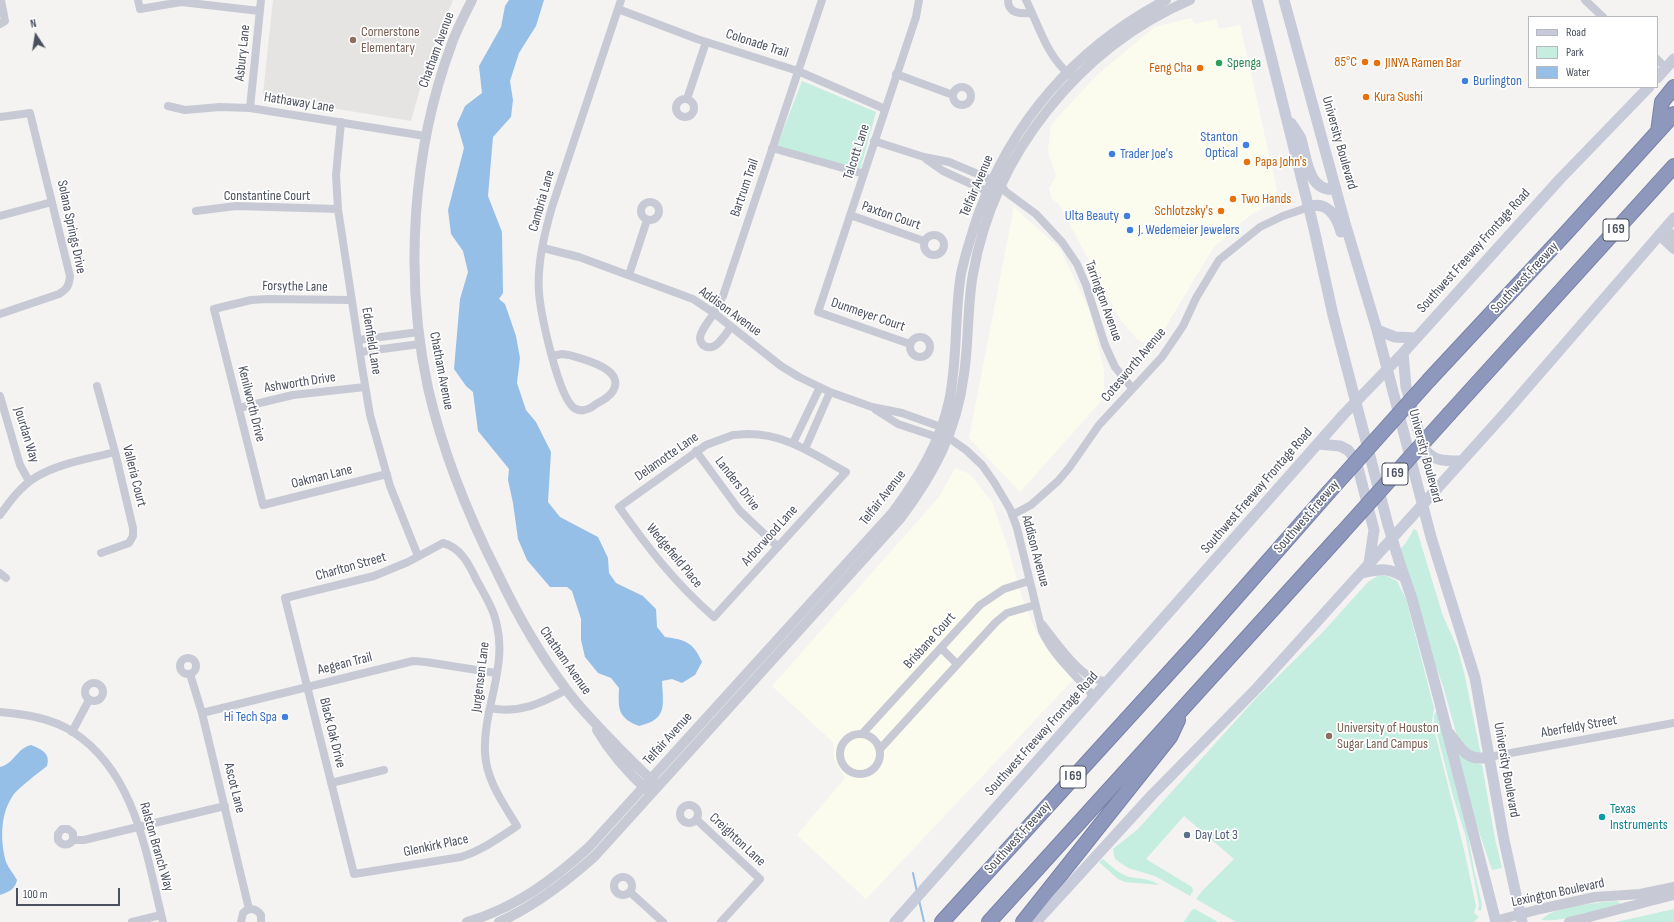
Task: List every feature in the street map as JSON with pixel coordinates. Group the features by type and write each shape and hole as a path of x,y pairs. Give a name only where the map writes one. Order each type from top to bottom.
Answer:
{"highway":[{"path":"1658,132 1662,102 1674,87"},
{"name":"Southwest Freeway","path":"946,918 1197,642 1430,379 1674,114"},
{"name":"I 69","path":"989,922 1674,166"},
{"path":"1023,922 1170,738 1185,706"}],"main road":[{"path":"1257,0 1356,402 1392,538 1412,599 1496,922"},
{"name":"University Boulevard","path":"1284,0 1387,369 1432,543 1475,678 1506,853 1521,918"},
{"path":"1660,73 1674,59"},
{"name":"Southwest Freeway Frontage Road","path":"896,921 1318,444 1560,179 1648,88"},
{"path":"1285,114 1300,137 1313,179 1321,187 1336,189"},
{"path":"1309,207 1316,205 1322,206 1334,216 1338,222 1351,262 1361,275"},
{"path":"1036,922 1152,795 1236,710 1361,573 1539,374 1674,218"},
{"path":"1376,330 1395,338 1416,338"},
{"path":"1403,352 1406,387 1422,447 1432,457 1438,460 1462,461"},
{"path":"1318,444 1340,446 1348,450 1356,460 1374,530 1369,564"},
{"path":"1361,573 1385,569 1404,577"},
{"path":"1446,729 1467,755 1478,760 1489,757"}],"street":[{"path":"0,24 5,21 1,0"},
{"path":"138,0 140,9 181,2 260,11"},
{"name":"Asbury Lane","path":"250,108 261,0"},
{"name":"Chatham Avenue","path":"472,0 452,42 436,93 425,136 418,192 415,285 420,344 428,388 438,428 466,505 485,549 524,625 566,690 651,786"},
{"name":"Cambria Lane","path":"552,356 562,354 569,355 612,372 615,386 611,394 591,409 586,410 577,409 568,401 552,356 545,332 539,293 539,270 552,207 621,0"},
{"name":"Bartrum Trail","path":"732,327 717,344 712,347 706,347 702,343 700,338 702,331 723,296 822,0"},
{"name":"Talcott Lane","path":"818,312 916,17 920,0"},
{"path":"1008,0 1009,7 1015,12 1021,14 1032,13"},
{"path":"1027,0 1046,46 1055,59 1071,76"},
{"name":"Telfair Avenue","path":"499,922 521,912 544,898 595,856 651,786 892,512 909,490 923,468 937,437 949,401 953,370 956,313 961,274 970,240 996,182 1071,76 1098,44 1120,27 1166,0"},
{"name":"Telfair Avenue","path":"1071,76 1124,36 1153,18 1190,0"},
{"path":"1585,0 1602,16"},
{"name":"Colonade Trail","path":"618,9 706,42 798,71 885,109"},
{"path":"687,99 706,42"},
{"path":"896,74 953,95"},
{"name":"Hathaway Lane","path":"168,106 185,110 220,107 250,108 425,136"},
{"name":"Solana Springs Drive","path":"0,117 30,113 69,268 70,284 66,290 59,294 0,314"},
{"name":"Edenfield Lane","path":"341,122 336,175 338,209 370,415 387,474 418,556"},
{"name":"Tarrington Avenue","path":"874,141 924,157 949,162 996,182 1006,192 1036,214 1049,226 1077,264 1086,285 1105,345 1116,367 1132,388"},
{"path":"772,148 864,174"},
{"name":"Tarrington Avenue","path":"924,157 943,171 992,193"},
{"name":"Telfair Avenue","path":"467,922 495,912 518,901 554,878 589,847 651,786 900,519 932,473 949,438 960,401 964,374 969,299 973,274 992,193"},
{"path":"0,216 52,202"},
{"name":"Constantine Court","path":"196,211 236,206 338,209"},
{"name":"Cotesworth Avenue","path":"1012,515 1031,505 1058,481 1099,425 1162,357 1183,326 1196,298 1219,260 1260,227 1283,216 1309,207"},
{"name":"Paxton Court","path":"850,215 924,241"},
{"path":"629,275 647,220"},
{"path":"1662,232 1674,237"},
{"path":"1662,232 1674,249"},
{"name":"Addison Avenue","path":"543,248 579,257 693,299 714,313 781,366 799,377 830,392 872,407 902,413 941,427 949,438 982,464 994,482 1012,515 1017,528 1042,631 1054,654 1086,687 1094,699"},
{"name":"Forsythe Lane","path":"214,309 251,300 352,300"},
{"name":"Kenilworth Drive","path":"214,309 263,505"},
{"name":"Dunmeyer Court","path":"818,312 910,344"},
{"path":"358,340 419,332"},
{"path":"360,352 420,344"},
{"name":"Valleria Court","path":"97,386 115,452 133,528 133,536 129,543 101,553"},
{"name":"Ashworth Drive","path":"239,408 293,395 365,386"},
{"path":"793,443 820,387"},
{"path":"804,449 830,392"},
{"name":"Jourdan Way","path":"0,396 20,465 29,481"},
{"name":"Addison Avenue","path":"872,407 898,424 937,437 949,438"},
{"name":"Delamotte Lane","path":"619,507 696,451 720,439 733,435 748,434 770,436 793,443 846,472"},
{"name":"Landers Drive","path":"696,451 740,511 778,547"},
{"path":"0,515 8,503 29,481 46,471 115,452"},
{"name":"Arborwood Lane","path":"714,617 846,472"},
{"name":"Oakman Lane","path":"263,505 387,474"},
{"name":"Wedgefield Place","path":"619,507 667,572 691,597 714,617"},
{"name":"Charlton Street","path":"285,598 374,576 392,569 443,543"},
{"name":"Jurgensen Lane","path":"443,543 455,547 462,554 493,612 497,626 499,641 496,673 486,736 486,766 496,793 517,826"},
{"name":"Brisbane Court","path":"1029,582 1004,589 980,605 862,734 853,736 843,744 841,758 847,768 858,774 871,771 879,761 880,749 1001,618 1013,611 1035,605"},
{"name":"Black Oak Drive","path":"285,598 354,874"},
{"name":"Addison Avenue","path":"1040,622 1082,671 1093,678 1108,682"},
{"path":"941,648 957,664"},
{"name":"Aegean Trail","path":"202,713 413,661 496,673"},
{"name":"Ascot Lane","path":"190,674 202,713 249,909"},
{"path":"490,708 500,710 523,708 544,702 566,690"},
{"path":"72,732 89,700"},
{"name":"Ralston Branch Way","path":"0,712 38,718 56,723 72,732 101,755 117,777 129,800 139,826 162,918"},
{"name":"Aberfeldy Street","path":"1489,757 1674,723"},
{"path":"862,734 872,738 880,749"},
{"path":"331,783 384,770"},
{"path":"73,840 84,840 225,806"},
{"name":"Creighton Lane","path":"696,819 760,879 721,922"},
{"name":"Glenkirk Place","path":"354,874 461,857 481,849 517,826"},
{"name":"Lexington Boulevard","path":"1496,922 1521,918 1595,897 1626,895 1674,887"},
{"path":"630,892 663,922"},
{"path":"1626,895 1628,907"},
{"path":"1569,922 1606,914 1674,895"},
{"path":"241,922 242,916 249,909 259,912 262,918 261,922"},
{"path":"132,922 162,918"}],"shaded area":[{"name":"Cornerstone Elementary","path":"273,0 453,0 427,64 411,121 264,97 263,94"},
{"path":"1191,18 1195,24 1216,19 1219,29 1240,25 1279,199 1249,216 1213,248 1153,348 1137,339 1121,321 1059,204 1052,199 1049,189 1056,176 1048,151 1051,125 1096,76 1155,27"},
{"path":"1014,207 1060,249 1090,312 1104,370 1104,398 1020,492 969,438"},
{"path":"955,468 970,474 992,502 1008,548 1022,597 1037,634 1073,680 866,899 797,835 845,778 834,759 833,742 772,686 939,497"}],"green space":[{"path":"802,81 876,112 860,170 777,146"},
{"path":"1414,529 1417,531 1443,616 1457,647 1464,672 1481,755 1471,753 1457,736 1400,549 1405,544"},
{"name":"University of Houston Sugar Land Campus","path":"1379,575 1387,576 1397,581 1406,599 1434,708 1432,721 1465,854 1476,906 1474,913 1479,917 1474,922 1236,922 1196,899 1234,859 1184,816 1146,859 1192,887 1193,891 1190,896 1155,876 1128,868 1115,859 1113,849 1138,829 1259,695 1321,634 1368,582"},
{"path":"1437,711 1467,829 1482,904 1481,911 1478,910 1479,904 1465,834 1453,796 1434,722 1434,715"},
{"path":"1456,749 1466,759 1482,765 1495,839 1502,868 1492,870 1475,820"},
{"path":"1103,859 1126,876 1148,880 1159,885 1125,882 1118,879 1099,862"},
{"path":"1617,901 1621,904 1592,913 1571,918 1542,920 1547,915 1576,906"},
{"path":"1195,909 1218,922 1184,922"},
{"path":"1674,909 1674,922 1616,922"}],"water":[{"path":"509,0 544,0 536,26 519,53 510,81 513,100 511,117 493,137 488,196 502,232 503,293 499,299 505,304 516,336 520,358 517,383 526,410 536,422 551,452 548,502 560,517 598,537 608,558 609,573 616,583 643,596 656,609 657,627 665,637 678,639 688,643 699,655 702,662 695,675 682,683 672,679 662,681 662,710 655,720 639,726 627,720 623,716 619,707 619,688 611,678 598,673 585,657 581,640 581,619 572,591 567,587 550,587 527,560 518,539 508,480 509,469 478,431 473,392 466,386 454,369 460,299 468,272 463,251 451,234 448,210 464,148 457,124 465,106 482,93 479,66 501,27 505,6"},
{"path":"31,745 44,752 48,758 48,762 47,766 25,783 9,801 2,827 2,836 7,865 17,880 13,888 0,895 0,767 9,763 22,749"}],"waterway":[{"path":"913,873 917,892"},
{"path":"919,900 924,922"}],"place":[{"name":"Cornerstone Elementary","path":"353,40"},
{"name":"85°C","path":"1365,62"},
{"name":"Spenga","path":"1219,63"},
{"name":"JINYA Ramen Bar","path":"1377,63"},
{"name":"Feng Cha","path":"1200,68"},
{"name":"Burlington","path":"1465,81"},
{"name":"Kura Sushi","path":"1366,97"},
{"name":"Stanton Optical","path":"1246,145"},
{"name":"Trader Joe's","path":"1112,154"},
{"name":"Papa John's","path":"1247,162"},
{"name":"Two Hands","path":"1233,199"},
{"name":"Schlotzsky's","path":"1221,211"},
{"name":"Ulta Beauty","path":"1127,216"},
{"name":"J. Wedemeier Jewelers","path":"1130,230"},
{"name":"Hi Tech Spa","path":"285,717"},
{"name":"University of Houston Sugar Land Campus","path":"1329,736"},
{"name":"Texas Instruments","path":"1602,817"},
{"name":"Day Lot 3","path":"1187,835"}]}
